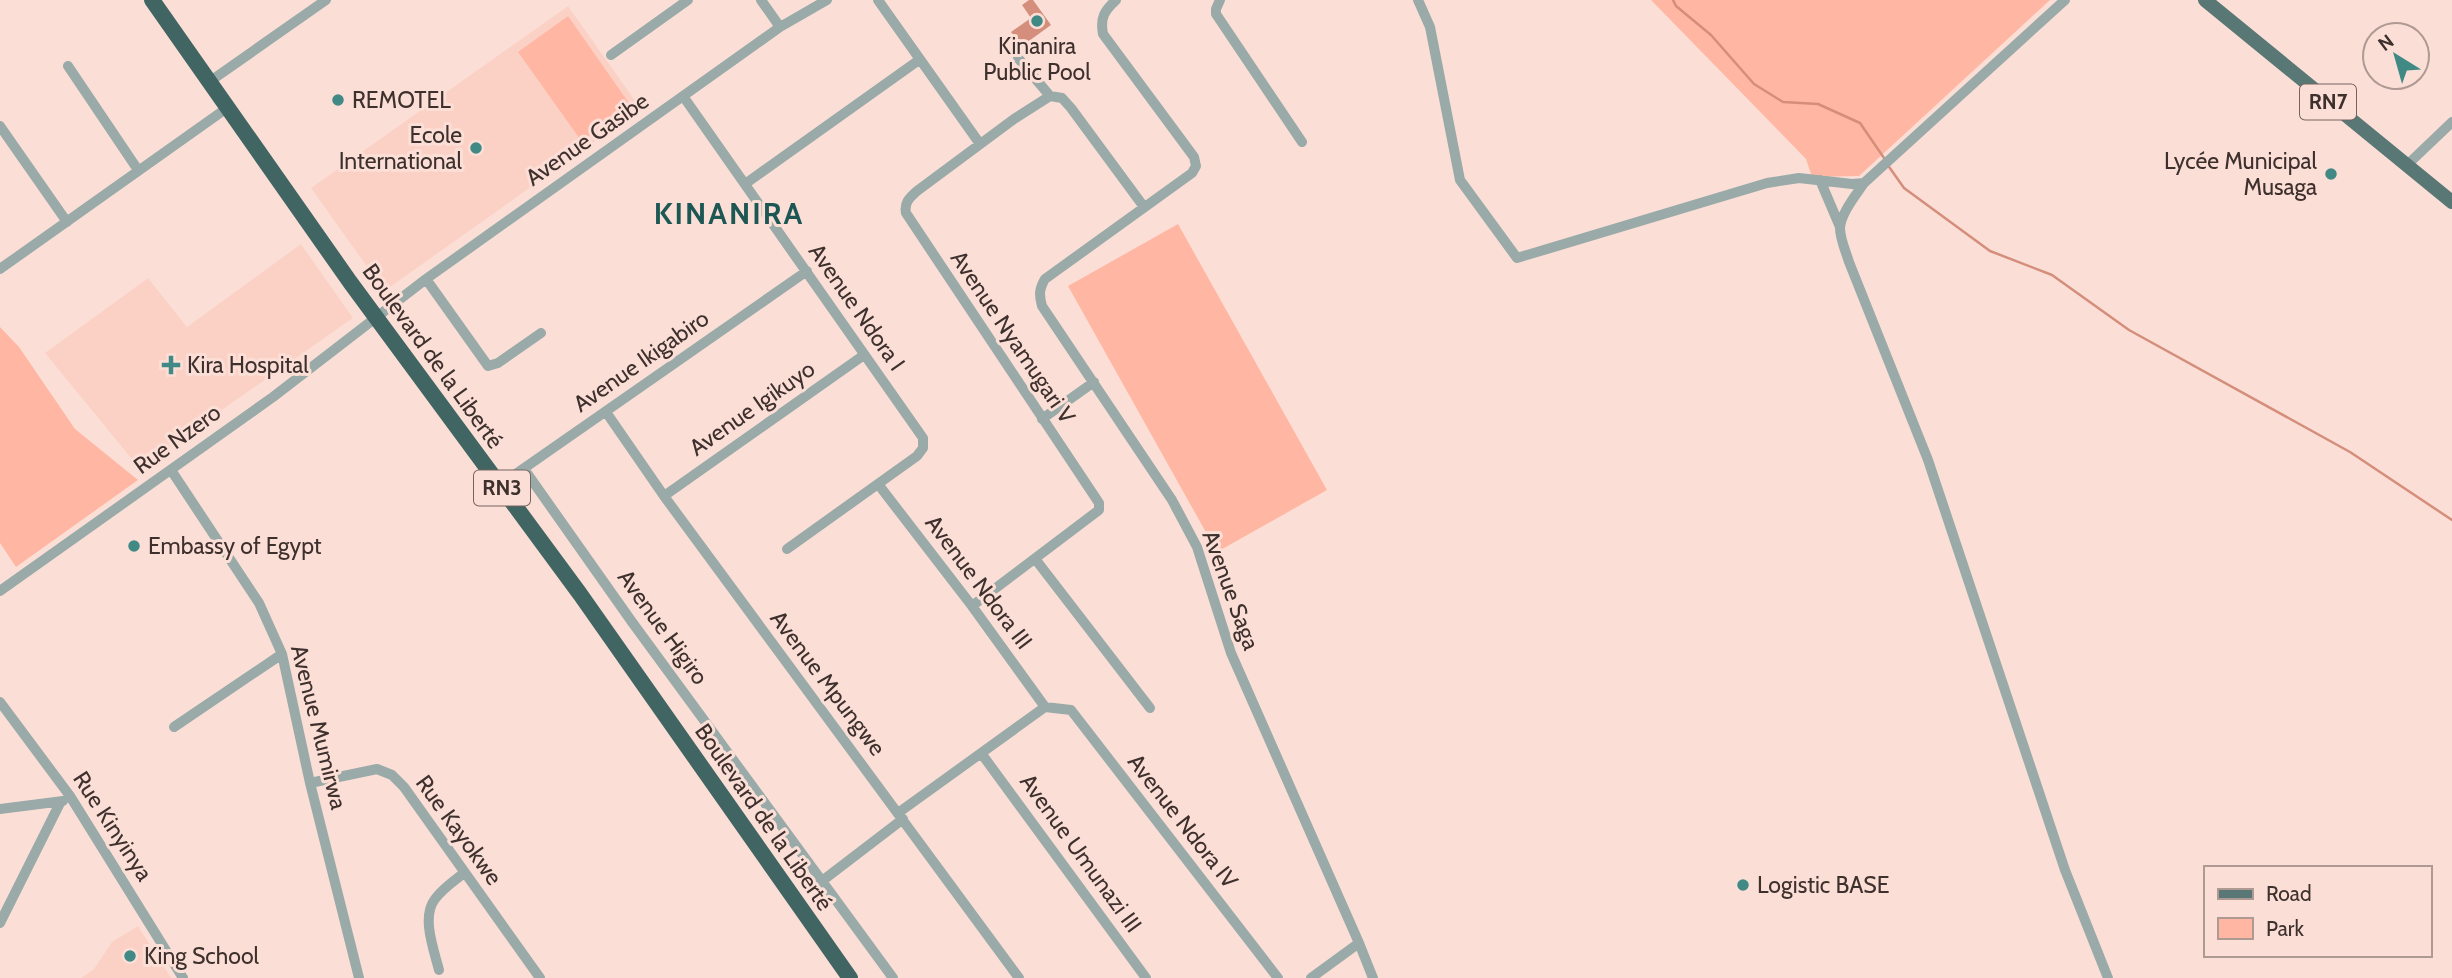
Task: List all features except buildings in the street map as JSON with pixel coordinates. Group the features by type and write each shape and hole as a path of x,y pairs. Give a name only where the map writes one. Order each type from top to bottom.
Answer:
{"highway":[{"name":"Boulevard de la Liberté","path":"152,0 377,319 580,594 850,978"}],"main road":[{"name":"RN7","path":"2205,0 2452,202"}],"street":[{"path":"209,82 326,0"},
{"path":"611,55 688,0"},
{"path":"761,0 780,27"},
{"name":"Avenue Gasibe","path":"377,319 426,279 780,27 827,0"},
{"path":"878,0 980,144"},
{"path":"1018,58 1050,96 1062,98 1071,108 1148,204 1192,173 1196,166 1194,157 1103,34 1100,20 1105,10 1116,0"},
{"path":"1220,0 1216,14 1302,142"},
{"path":"1418,0 1430,27 1460,180 1517,258 1767,183 1800,178 1864,183"},
{"path":"1840,227 1864,183 2065,0"},
{"path":"746,184 919,60"},
{"path":"68,66 138,170"},
{"name":"Avenue Ndora I","path":"683,96 922,438 923,448 917,456 878,484"},
{"name":"Avenue Nyamugari V","path":"972,606 1099,510 1099,503 906,213 905,207 908,199 917,191 1050,96"},
{"path":"0,268 227,108"},
{"path":"2407,165 2452,122"},
{"path":"0,125 67,222"},
{"path":"1820,180 1840,227 1849,262 1928,460 2065,870 2108,978"},
{"name":"Avenue Saga","path":"1148,204 1045,279 1040,288 1042,306 1172,500 1197,547 1231,653 1373,978"},
{"name":"Avenue Ikigabiro","path":"500,485 807,271"},
{"path":"426,279 488,366 498,363 541,332"},
{"name":"Rue Nzero","path":"0,591 377,319"},
{"name":"Avenue Igikuyo","path":"664,496 864,355"},
{"path":"1042,419 1094,382"},
{"name":"Avenue Mpungwe","path":"606,412 664,496 1018,978"},
{"name":"Avenue Mumirwa","path":"171,470 259,603 282,654 310,783 359,978"},
{"name":"Avenue Higiro","path":"524,470 893,978"},
{"path":"787,549 878,484"},
{"name":"Avenue Ndora III","path":"878,484 972,606 1045,707"},
{"path":"1036,559 1150,708"},
{"path":"174,727 282,654"},
{"name":"Rue Kinyinya","path":"0,702 70,796 183,978"},
{"path":"822,881 981,753 1045,707"},
{"name":"Avenue Ndora IV","path":"1045,707 1071,710 1278,978"},
{"name":"Avenue Umunazi III","path":"981,753 1146,978"},
{"name":"Rue Kayokwe","path":"310,783 377,769 385,771 404,787 540,978"},
{"path":"0,923 60,803 70,796"},
{"path":"0,809 60,803"},
{"path":"439,970 430,934 430,906 436,897 464,873"},
{"path":"1311,978 1359,943"}],"shaded area":[{"name":"Kinanira Public Pool","path":"1033,0 1051,25 1022,46 1011,32 1031,18 1022,5"},
{"name":"Ecole International","path":"568,6 641,109 390,287 380,285 311,188"},
{"name":"Kira Hospital","path":"301,244 353,318 139,468 45,353 148,278 187,327"},
{"name":"King School","path":"138,926 171,978 81,978 94,969 112,942"}],"green space":[{"path":"1651,0 2050,0 1859,176 1812,177 1806,159"},
{"path":"568,16 631,106 582,142 518,52"},
{"path":"1178,224 1327,490 1217,552 1068,286"},
{"path":"0,327 19,347 75,429 138,480 16,567 0,543"}],"waterway":[{"path":"1673,0 1676,6 1711,35 1754,84 1783,102 1818,104 1860,123 1884,158"},
{"path":"1887,164 1904,188 1990,251 2052,275 2129,330 2350,452 2452,520"}],"place":[{"name":"Kinanira Public Pool","path":"1037,21"},
{"name":"REMOTEL","path":"338,100"},
{"name":"Ecole International","path":"476,148"},
{"name":"Lycée Municipal Musaga","path":"2331,174"},
{"name":"Kira Hospital","path":"171,365"},
{"name":"Embassy of Egypt","path":"134,546"},
{"name":"Logistic BASE","path":"1743,885"},
{"name":"King School","path":"130,956"}],"district":[{"name":"KINANIRA","path":"729,214"}]}
